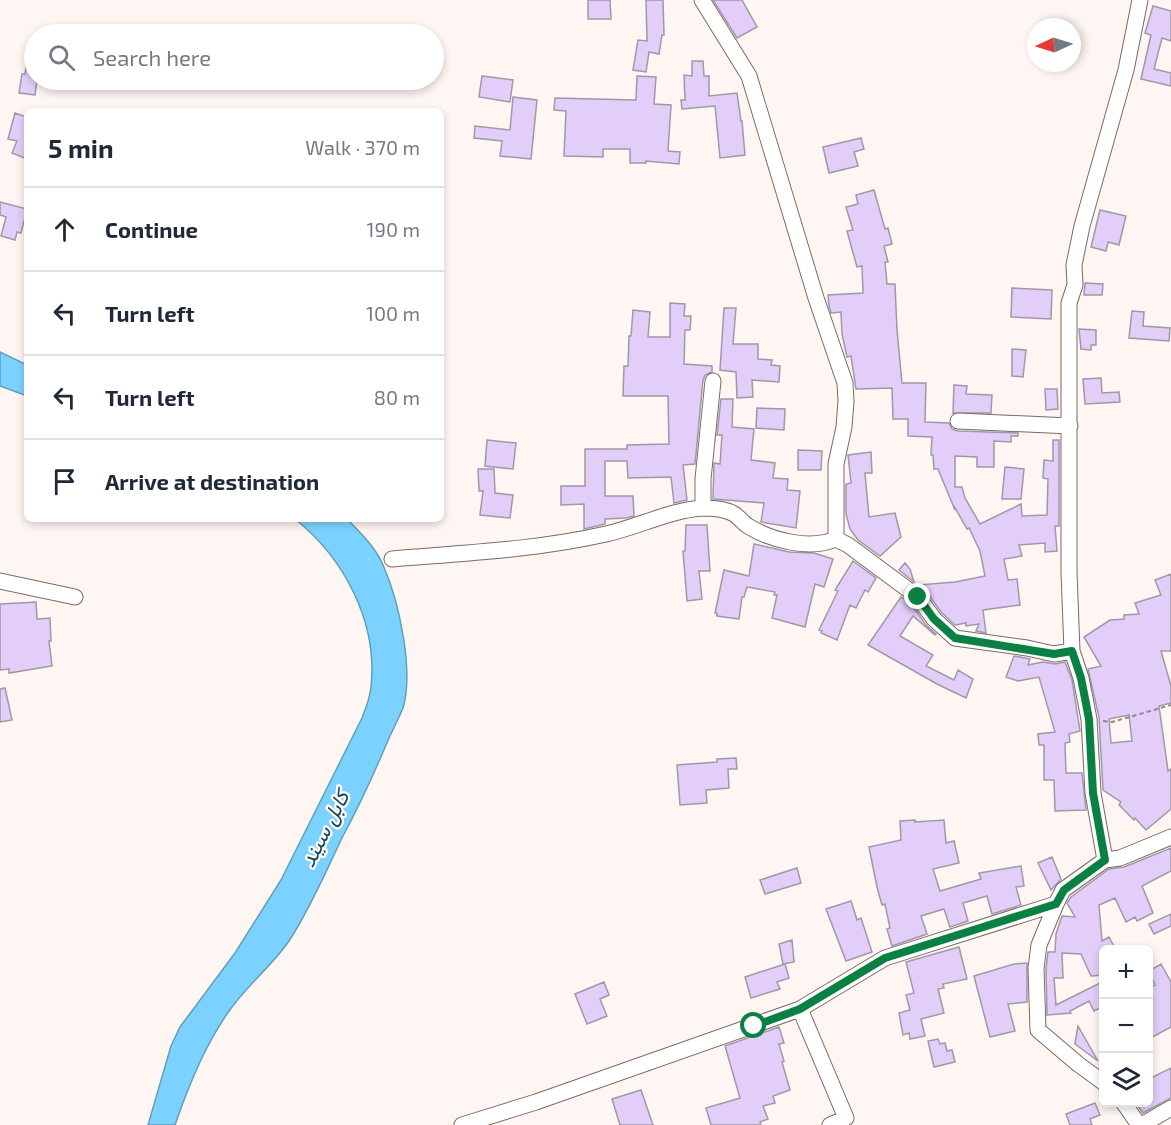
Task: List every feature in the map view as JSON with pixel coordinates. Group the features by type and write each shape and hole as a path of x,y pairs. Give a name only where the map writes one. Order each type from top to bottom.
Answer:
{"street":[{"path":"702,0 749,76 819,309 845,382 844,427 836,464 836,539"},
{"path":"1105,860 1093,793 1089,719 1081,678 1072,651 1069,572 1069,303 1075,285 1074,265 1082,226 1126,70 1140,0"},
{"path":"703,508 713,381"},
{"path":"958,421 1070,426"},
{"path":"392,559 525,547 571,540 607,534 685,511 703,508 734,513 749,526 792,542 828,543 836,539"},
{"path":"836,539 848,545 918,597 934,619 955,638 1054,654 1072,651"},
{"path":"0,581 75,597"},
{"path":"1099,1079 1038,1030 1036,968 1039,945 1064,890 1105,860 1120,858 1171,837"},
{"path":"462,1125 536,1102 800,1009 885,958 1056,904"},
{"path":"800,1009 846,1118 830,1125"},
{"path":"1127,1107 1140,1125 1171,1108"}],"path":[{"path":"1089,719 1112,722 1171,705"}],"water":[{"path":"0,352 24,364 24,395 0,386"},
{"name":"کابل سيند","path":"298,522 350,522 367,540 380,559 389,580 403,636 407,675 403,708 360,802 297,929 282,950 234,1004 219,1027 197,1068 175,1125 148,1125 171,1046 180,1027 235,953 281,880 362,718 370,695 372,663 363,616 343,573 313,535"}],"building":[{"path":"588,0 610,0 611,19 588,19"},
{"path":"646,0 663,0 664,35 662,35 659,54 649,52 646,72 633,70 638,40 647,41"},
{"path":"713,0 742,0 757,27 737,38"},
{"path":"1153,6 1171,11 1171,41 1162,38 1154,69 1171,73 1171,86 1141,79 1151,35 1145,33"},
{"path":"692,61 703,61 704,76 709,76 709,96 737,93 745,155 720,158 715,106 682,109 681,100 685,100 684,75 692,76"},
{"path":"22,74 24,74 24,90 36,90 35,95 19,93"},
{"path":"482,76 513,80 510,102 479,97"},
{"path":"637,76 656,77 654,104 671,105 668,151 680,152 679,164 646,161 646,163 630,163 630,149 603,149 603,157 564,156 566,111 554,110 555,98 636,100"},
{"path":"513,97 537,100 531,159 500,156 502,141 474,138 475,126 510,130"},
{"path":"15,113 24,116 24,158 12,153 17,141 8,139"},
{"path":"861,138 864,149 854,152 858,166 829,173 823,147"},
{"path":"874,190 885,229 888,228 892,244 884,246 888,262 885,262 887,284 895,284 902,383 926,383 925,422 949,423 952,429 958,431 1018,433 1018,436 1011,436 1011,442 994,441 994,467 977,467 977,457 955,456 955,487 962,487 965,498 980,524 1021,504 1022,516 1047,515 1048,479 1043,478 1044,460 1053,461 1053,440 1059,440 1059,526 1055,526 1057,551 1045,552 1045,543 1019,545 1022,556 1004,559 1008,580 1017,579 1020,605 983,610 986,633 976,631 979,624 955,625 918,585 955,582 985,576 980,551 969,528 967,529 955,508 955,510 938,469 934,469 933,455 931,455 932,437 908,436 908,419 893,419 892,388 856,389 851,356 847,357 842,334 841,312 831,313 829,306 828,295 863,293 862,266 857,267 847,231 853,230 846,207 858,204 856,195"},
{"path":"0,202 24,208 21,233 17,232 15,240 1,236 6,217 0,215"},
{"path":"1100,210 1126,216 1119,245 1108,242 1106,251 1091,247"},
{"path":"1085,283 1103,284 1102,295 1084,295"},
{"path":"1012,288 1052,290 1051,319 1011,317"},
{"path":"670,303 685,304 684,316 691,316 690,330 685,330 684,364 712,366 712,372 705,375 703,380 695,464 683,465 687,500 674,503 671,477 628,478 627,461 605,461 605,496 633,496 634,516 605,519 605,524 584,529 584,504 561,505 561,486 585,486 585,449 627,449 627,445 669,444 668,396 623,396 624,366 628,366 633,310 650,312 648,337 670,337"},
{"path":"724,308 736,308 733,344 758,344 758,359 772,360 771,365 780,366 779,382 752,380 753,397 737,398 736,372 720,370"},
{"path":"1132,311 1144,312 1143,326 1170,328 1169,341 1129,338"},
{"path":"1079,329 1096,330 1096,345 1091,345 1091,350 1081,349"},
{"path":"1012,349 1026,350 1023,377 1012,376"},
{"path":"1101,378 1102,393 1119,392 1120,402 1085,404 1083,379"},
{"path":"954,385 967,386 966,394 992,395 991,413 953,413"},
{"path":"1045,389 1057,389 1058,409 1046,410"},
{"path":"721,399 733,399 732,427 754,429 751,460 775,463 773,478 788,479 787,490 800,491 796,528 761,522 764,503 713,499 714,463 720,464 722,435 717,435"},
{"path":"757,408 785,409 784,430 756,428"},
{"path":"487,440 516,443 513,469 485,466"},
{"path":"798,450 822,451 821,470 798,470"},
{"path":"871,452 872,473 865,473 869,517 895,513 901,537 880,556 858,540 850,529 846,514 846,484 851,483 848,455"},
{"path":"1005,467 1024,469 1021,499 1002,499"},
{"path":"478,469 494,469 495,493 513,495 510,518 480,515 483,491 479,491"},
{"path":"686,525 707,525 710,571 699,571 702,599 687,601 683,551 685,551"},
{"path":"754,544 789,552 814,553 833,559 824,587 815,584 805,627 772,618 777,595 774,595 775,592 747,587 742,597 739,619 717,616 715,613 724,570 749,576"},
{"path":"853,561 876,578 868,592 865,590 856,608 850,605 837,640 819,630 838,591 835,590"},
{"path":"905,563 910,569 914,582 899,570"},
{"path":"1171,574 1171,651 1161,651 1171,686 1171,703 1159,706 1168,771 1171,769 1171,809 1146,830 1119,805 1121,802 1103,790 1099,717 1088,669 1101,666 1084,637 1110,620 1124,619 1124,615 1139,614 1135,603 1161,595 1155,580","holes":["1129,715 1132,741 1111,743 1109,719"]},
{"path":"901,597 911,604 926,625 936,634 913,616 900,636 933,655 926,666 954,680 958,670 973,679 966,698 868,645"},
{"path":"36,602 37,619 50,618 51,641 49,641 52,666 9,673 9,669 0,670 0,604"},
{"path":"1014,656 1030,659 1028,665 1065,662 1072,680 1080,731 1069,734 1070,742 1065,743 1066,773 1082,773 1086,810 1055,811 1054,780 1044,780 1044,745 1039,745 1038,734 1055,732 1039,677 1018,681 1006,677"},
{"path":"5,688 12,720 0,722 0,689"},
{"path":"736,758 737,769 728,769 729,788 706,790 707,803 680,805 677,765"},
{"path":"915,820 915,822 944,820 946,843 954,841 959,863 933,869 940,891 981,879 979,873 1021,866 1024,886 1016,887 1021,905 992,914 987,896 963,903 968,921 950,927 944,909 921,916 927,934 892,946 887,929 890,928 885,904 882,905 869,847 901,840 900,821"},
{"path":"1171,848 1171,871 1142,886 1153,913 1137,921 1135,917 1126,922 1115,898 1099,905 1102,941 1109,937 1113,945 1099,945 1099,975 1091,976 1081,954 1062,953 1063,978 1054,978 1056,1005 1099,984 1099,1008 1094,1011 1089,1001 1070,1011 1071,1013 1047,1015 1048,952 1055,952 1056,934 1062,916 1075,917 1067,903 1071,897 1109,869 1124,867"},
{"path":"1052,857 1061,879 1051,890 1038,863"},
{"path":"797,868 801,883 765,894 760,880"},
{"path":"851,901 857,920 861,918 872,952 846,961 826,909"},
{"path":"1171,914 1171,926 1154,934 1149,924"},
{"path":"792,940 794,962 783,964 779,944"},
{"path":"959,947 967,979 943,984 944,988 938,989 944,1013 921,1019 925,1036 910,1039 909,1033 903,1035 899,1013 910,1010 906,995 914,993 906,962"},
{"path":"1027,963 1027,1002 1008,1004 1015,1031 990,1037 974,976 1014,964"},
{"path":"785,964 789,978 777,982 780,989 751,998 745,977"},
{"path":"1161,964 1171,982 1171,1027 1153,1037 1153,986 1155,985 1153,969"},
{"path":"604,982 609,995 600,999 607,1016 587,1024 575,994"},
{"path":"1078,1026 1098,1061 1075,1044"},
{"path":"779,1027 784,1043 779,1044 784,1061 782,1062 790,1090 773,1096 775,1103 763,1106 768,1119 760,1122 761,1125 711,1125 706,1108 740,1098 725,1046"},
{"path":"938,1039 940,1044 945,1043 947,1051 952,1050 955,1062 934,1067 928,1041"},
{"path":"1171,1068 1171,1098 1143,1113 1139,1107 1153,1107 1153,1077"},
{"path":"641,1090 653,1125 620,1125 612,1099"},
{"path":"1095,1103 1100,1115 1090,1119 1092,1125 1070,1125 1066,1114"}],"route":[{"path":"754,1026 800,1009 885,958 1056,904 1064,890 1105,860 1093,793 1089,719 1081,678 1072,651 1054,654 955,638 934,619 918,597"}]}
